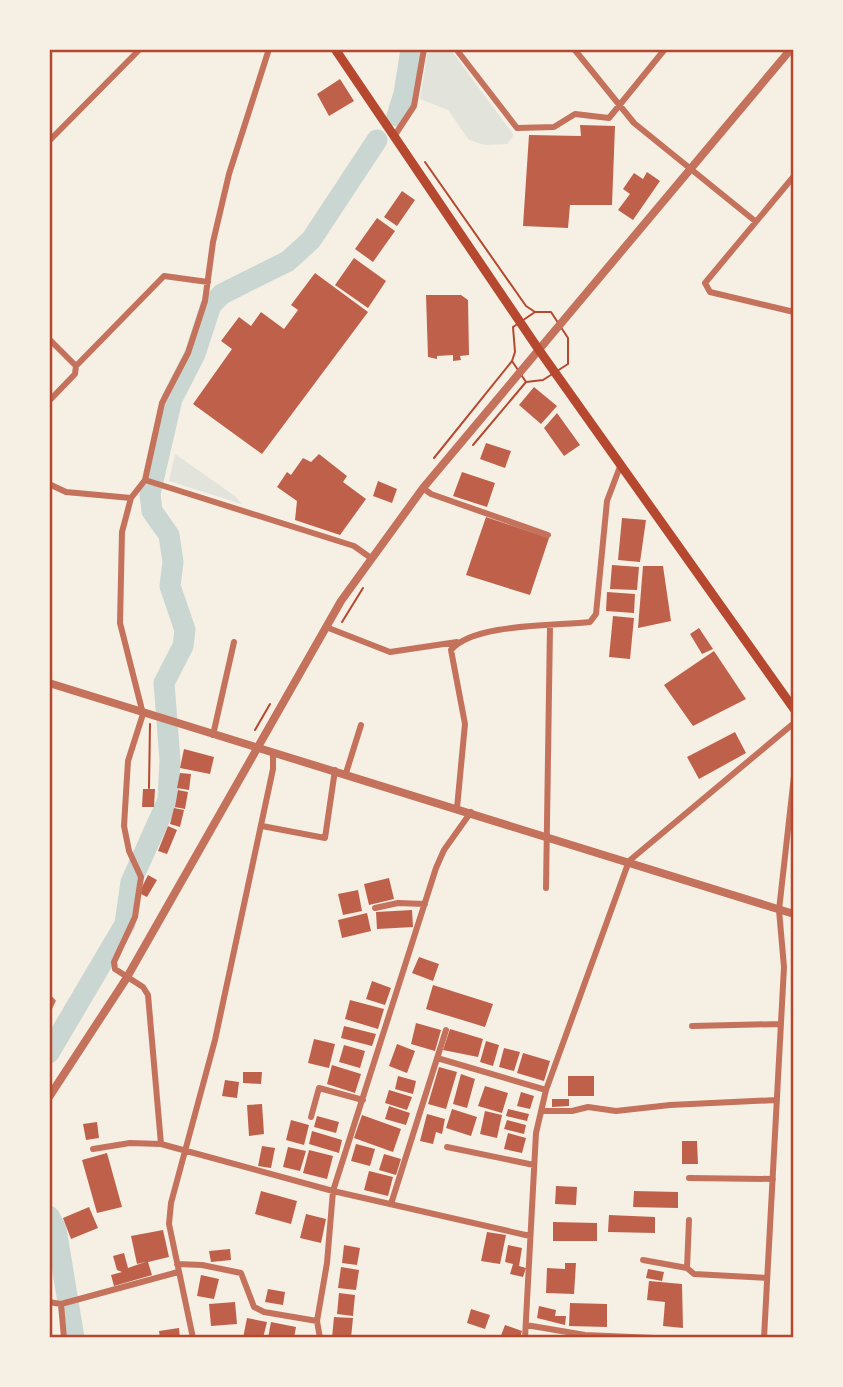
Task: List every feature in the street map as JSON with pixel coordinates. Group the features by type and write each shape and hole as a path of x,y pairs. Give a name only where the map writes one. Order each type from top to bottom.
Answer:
{"main road":[{"path":"335,49 539,350 794,709"}],"street":[{"path":"128,49 133,56"},
{"path":"49,141 141,49"},
{"path":"161,1144 148,995 143,987 125,979 114,970 114,962 135,917 141,877 129,851 124,826 125,785 128,761 147,715 120,624 122,532 131,498 145,480 162,402 188,353 208,282 213,242 229,174 269,49"},
{"path":"395,135 414,106 424,49"},
{"path":"456,49 517,128 554,127 575,114 609,118 666,49"},
{"path":"574,49 634,123 755,221"},
{"path":"49,1097 125,979 326,627 371,558 423,488 790,49"},
{"path":"794,176 705,283 710,292 794,312"},
{"path":"49,401 75,374 76,366 164,276 208,282"},
{"path":"49,339 76,366"},
{"path":"326,627 390,652 457,642 502,629 590,622 596,614 607,500 621,464"},
{"path":"145,480 354,546 371,558"},
{"path":"50,487 66,492 131,498"},
{"path":"423,488 431,494 548,535"},
{"path":"546,888 550,626"},
{"path":"213,735 234,642"},
{"path":"457,642 451,650 465,724 457,808"},
{"path":"49,683 273,755 346,773 794,914"},
{"path":"526,1338 534,1165 541,1111 546,1090 629,861 794,723"},
{"path":"346,773 361,725"},
{"path":"193,1338 169,1224 171,1203 188,1151 245,914 273,755"},
{"path":"262,826 325,838 335,770"},
{"path":"764,1338 784,967 779,910 794,776"},
{"path":"320,1338 317,1321 327,1263 333,1191 444,850 471,812"},
{"path":"375,908 398,903 425,904"},
{"path":"692,1026 780,1024"},
{"path":"390,1204 446,1030"},
{"path":"437,1058 546,1090"},
{"path":"311,1117 319,1088 363,1101"},
{"path":"541,1111 572,1111 588,1107 616,1111 670,1105 777,1100"},
{"path":"93,1149 130,1143 161,1144 333,1191 530,1236"},
{"path":"447,1147 534,1165"},
{"path":"690,1178 773,1178"},
{"path":"687,1268 689,1220"},
{"path":"643,1260 687,1268 694,1274 766,1278"},
{"path":"49,1302 61,1304 177,1268 202,1265 241,1273 246,1280 254,1307 264,1312 317,1321"},
{"path":"61,1304 64,1338"},
{"path":"526,1325 585,1337 655,1338"}],"lane":[{"path":"49,996 54,1001 49,1011"}],"path":[{"path":"424,161 526,306 535,312"},
{"path":"466,453 526,382"},
{"path":"337,631 366,584"},
{"path":"147,715 149,788"},
{"path":"246,746 255,730 264,735"}],"shaded area":[{"path":"428,49 450,49 514,135 507,144 485,145 469,140 448,110 420,99"},
{"path":"175,454 235,496 242,504 169,481"}],"building":[{"path":"340,79 354,101 329,116 317,94"},
{"path":"580,125 615,126 612,205 570,205 568,228 523,226 529,135 581,136"},
{"path":"647,172 660,181 633,220 618,210 630,194 623,189 634,173 643,179"},
{"path":"402,191 415,200 397,226 384,217"},
{"path":"377,218 395,231 373,262 355,249"},
{"path":"354,258 386,281 368,308 335,285"},
{"path":"315,273 368,312 262,454 193,404 232,349 221,341 239,317 251,326 261,312 284,329 298,310 291,305"},
{"path":"426,295 461,295 468,300 469,355 460,356 461,360 453,361 453,355 437,356 437,359 428,357"},
{"path":"534,387 557,406 541,424 519,405"},
{"path":"557,413 580,445 564,456 544,428"},
{"path":"486,443 511,451 505,468 480,459"},
{"path":"319,454 347,476 343,482 366,499 340,535 295,520 297,501 277,487 287,472 291,475 303,458 311,462"},
{"path":"462,472 495,483 487,507 453,496"},
{"path":"378,481 397,489 392,503 373,496"},
{"path":"486,517 549,538 530,595 466,575"},
{"path":"622,518 646,520 640,562 618,560"},
{"path":"612,565 639,567 637,590 610,589"},
{"path":"643,566 663,566 671,621 638,628"},
{"path":"607,592 635,594 634,613 606,611"},
{"path":"613,616 634,618 630,659 609,657"},
{"path":"699,628 713,649 702,654 690,634"},
{"path":"714,651 746,699 693,726 664,685"},
{"path":"735,732 746,753 699,779 687,757"},
{"path":"184,749 214,757 210,774 180,768"},
{"path":"180,773 191,774 189,790 177,788"},
{"path":"143,789 155,789 154,807 142,807"},
{"path":"178,790 188,792 185,809 175,807"},
{"path":"174,808 184,810 180,827 170,824"},
{"path":"168,826 177,830 167,854 158,851"},
{"path":"148,875 157,880 147,897 139,893"},
{"path":"389,878 394,899 369,905 364,884"},
{"path":"358,890 362,911 343,915 338,894"},
{"path":"412,910 413,927 377,929 376,912"},
{"path":"367,913 371,931 342,938 338,920"},
{"path":"419,957 439,964 433,981 412,973"},
{"path":"372,981 391,988 385,1005 366,999"},
{"path":"433,985 493,1004 485,1027 426,1009"},
{"path":"350,1000 384,1009 378,1029 345,1019"},
{"path":"416,1023 441,1030 435,1051 411,1044"},
{"path":"344,1026 376,1034 372,1046 341,1038"},
{"path":"450,1029 483,1039 478,1057 443,1050"},
{"path":"314,1039 335,1044 329,1068 308,1063"},
{"path":"486,1041 499,1045 493,1066 480,1062"},
{"path":"397,1044 415,1051 407,1073 389,1066"},
{"path":"344,1045 365,1051 360,1068 339,1062"},
{"path":"504,1048 520,1052 514,1071 499,1067"},
{"path":"523,1053 550,1061 544,1081 517,1073"},
{"path":"332,1065 361,1074 355,1093 327,1084"},
{"path":"439,1067 457,1072 446,1109 428,1104"},
{"path":"243,1072 262,1072 261,1084 243,1083"},
{"path":"461,1074 475,1079 467,1108 453,1104"},
{"path":"398,1076 416,1081 413,1094 395,1089"},
{"path":"568,1076 594,1076 594,1096 568,1096"},
{"path":"225,1080 239,1082 237,1098 222,1096"},
{"path":"485,1086 508,1093 502,1113 478,1106"},
{"path":"389,1090 412,1097 407,1110 385,1103"},
{"path":"521,1092 534,1096 530,1109 517,1106"},
{"path":"552,1099 569,1099 569,1106 552,1107"},
{"path":"262,1104 264,1134 249,1136 247,1105"},
{"path":"389,1106 410,1113 406,1125 385,1119"},
{"path":"452,1109 477,1117 471,1136 446,1128"},
{"path":"508,1109 529,1114 527,1121 506,1116"},
{"path":"485,1111 502,1115 497,1138 480,1134"},
{"path":"427,1114 445,1119 442,1134 436,1132 433,1144 420,1141"},
{"path":"362,1115 401,1129 393,1152 354,1138"},
{"path":"317,1116 339,1122 336,1133 314,1127"},
{"path":"291,1120 309,1125 304,1145 286,1140"},
{"path":"507,1120 526,1125 524,1134 504,1129"},
{"path":"97,1122 99,1138 86,1140 83,1124"},
{"path":"312,1131 342,1140 339,1153 309,1144"},
{"path":"508,1133 526,1138 522,1153 504,1149"},
{"path":"682,1141 697,1141 698,1164 682,1164"},
{"path":"356,1144 375,1149 370,1166 351,1161"},
{"path":"262,1146 275,1148 271,1168 258,1166"},
{"path":"288,1147 306,1151 300,1171 283,1167"},
{"path":"309,1150 333,1156 327,1179 303,1173"},
{"path":"107,1153 122,1207 97,1213 82,1160"},
{"path":"384,1154 401,1159 396,1175 379,1170"},
{"path":"369,1171 393,1177 388,1196 364,1190"},
{"path":"556,1186 577,1187 576,1205 555,1204"},
{"path":"261,1191 297,1201 291,1224 255,1214"},
{"path":"634,1191 678,1192 678,1208 633,1207"},
{"path":"89,1207 98,1228 71,1239 63,1218"},
{"path":"306,1214 326,1219 321,1243 300,1238"},
{"path":"609,1215 655,1217 655,1233 608,1232"},
{"path":"553,1222 597,1223 597,1241 553,1241"},
{"path":"163,1230 169,1257 148,1262 152,1275 114,1286 111,1275 122,1272 117,1270 113,1256 124,1253 128,1268 145,1262 137,1264 131,1236"},
{"path":"487,1232 506,1235 500,1264 481,1261"},
{"path":"344,1245 360,1248 357,1265 342,1263"},
{"path":"508,1245 522,1248 519,1266 526,1268 523,1277 510,1274 513,1264 505,1262"},
{"path":"230,1249 231,1260 211,1262 209,1251"},
{"path":"565,1263 576,1263 574,1294 546,1293 547,1268 565,1269"},
{"path":"341,1267 359,1270 356,1290 338,1288"},
{"path":"648,1269 664,1272 662,1281 646,1278"},
{"path":"201,1275 219,1279 214,1299 197,1296"},
{"path":"649,1281 682,1284 683,1328 663,1326 665,1302 647,1300"},
{"path":"268,1289 285,1292 283,1305 265,1302"},
{"path":"339,1293 355,1295 353,1316 337,1314"},
{"path":"235,1302 237,1324 211,1326 209,1304"},
{"path":"570,1303 607,1304 607,1327 569,1326"},
{"path":"539,1306 556,1310 555,1316 566,1316 565,1325 537,1318"},
{"path":"471,1309 490,1315 485,1329 467,1323"},
{"path":"334,1317 353,1318 351,1338 332,1338"},
{"path":"247,1318 267,1322 263,1338 243,1338"},
{"path":"271,1322 296,1327 294,1338 268,1338"},
{"path":"505,1325 522,1331 520,1338 500,1338"},
{"path":"179,1328 180,1338 160,1338 159,1331"}],"waterway":[{"path":"397,116 404,94 411,49"},
{"path":"49,1053 125,924 131,882 168,800 170,760 164,683 183,646 185,630 170,586 173,562 169,535 152,511 150,494 172,399 195,354 211,305 222,294 288,261 311,240 377,140"},
{"path":"49,1216 56,1229 74,1338"}]}
